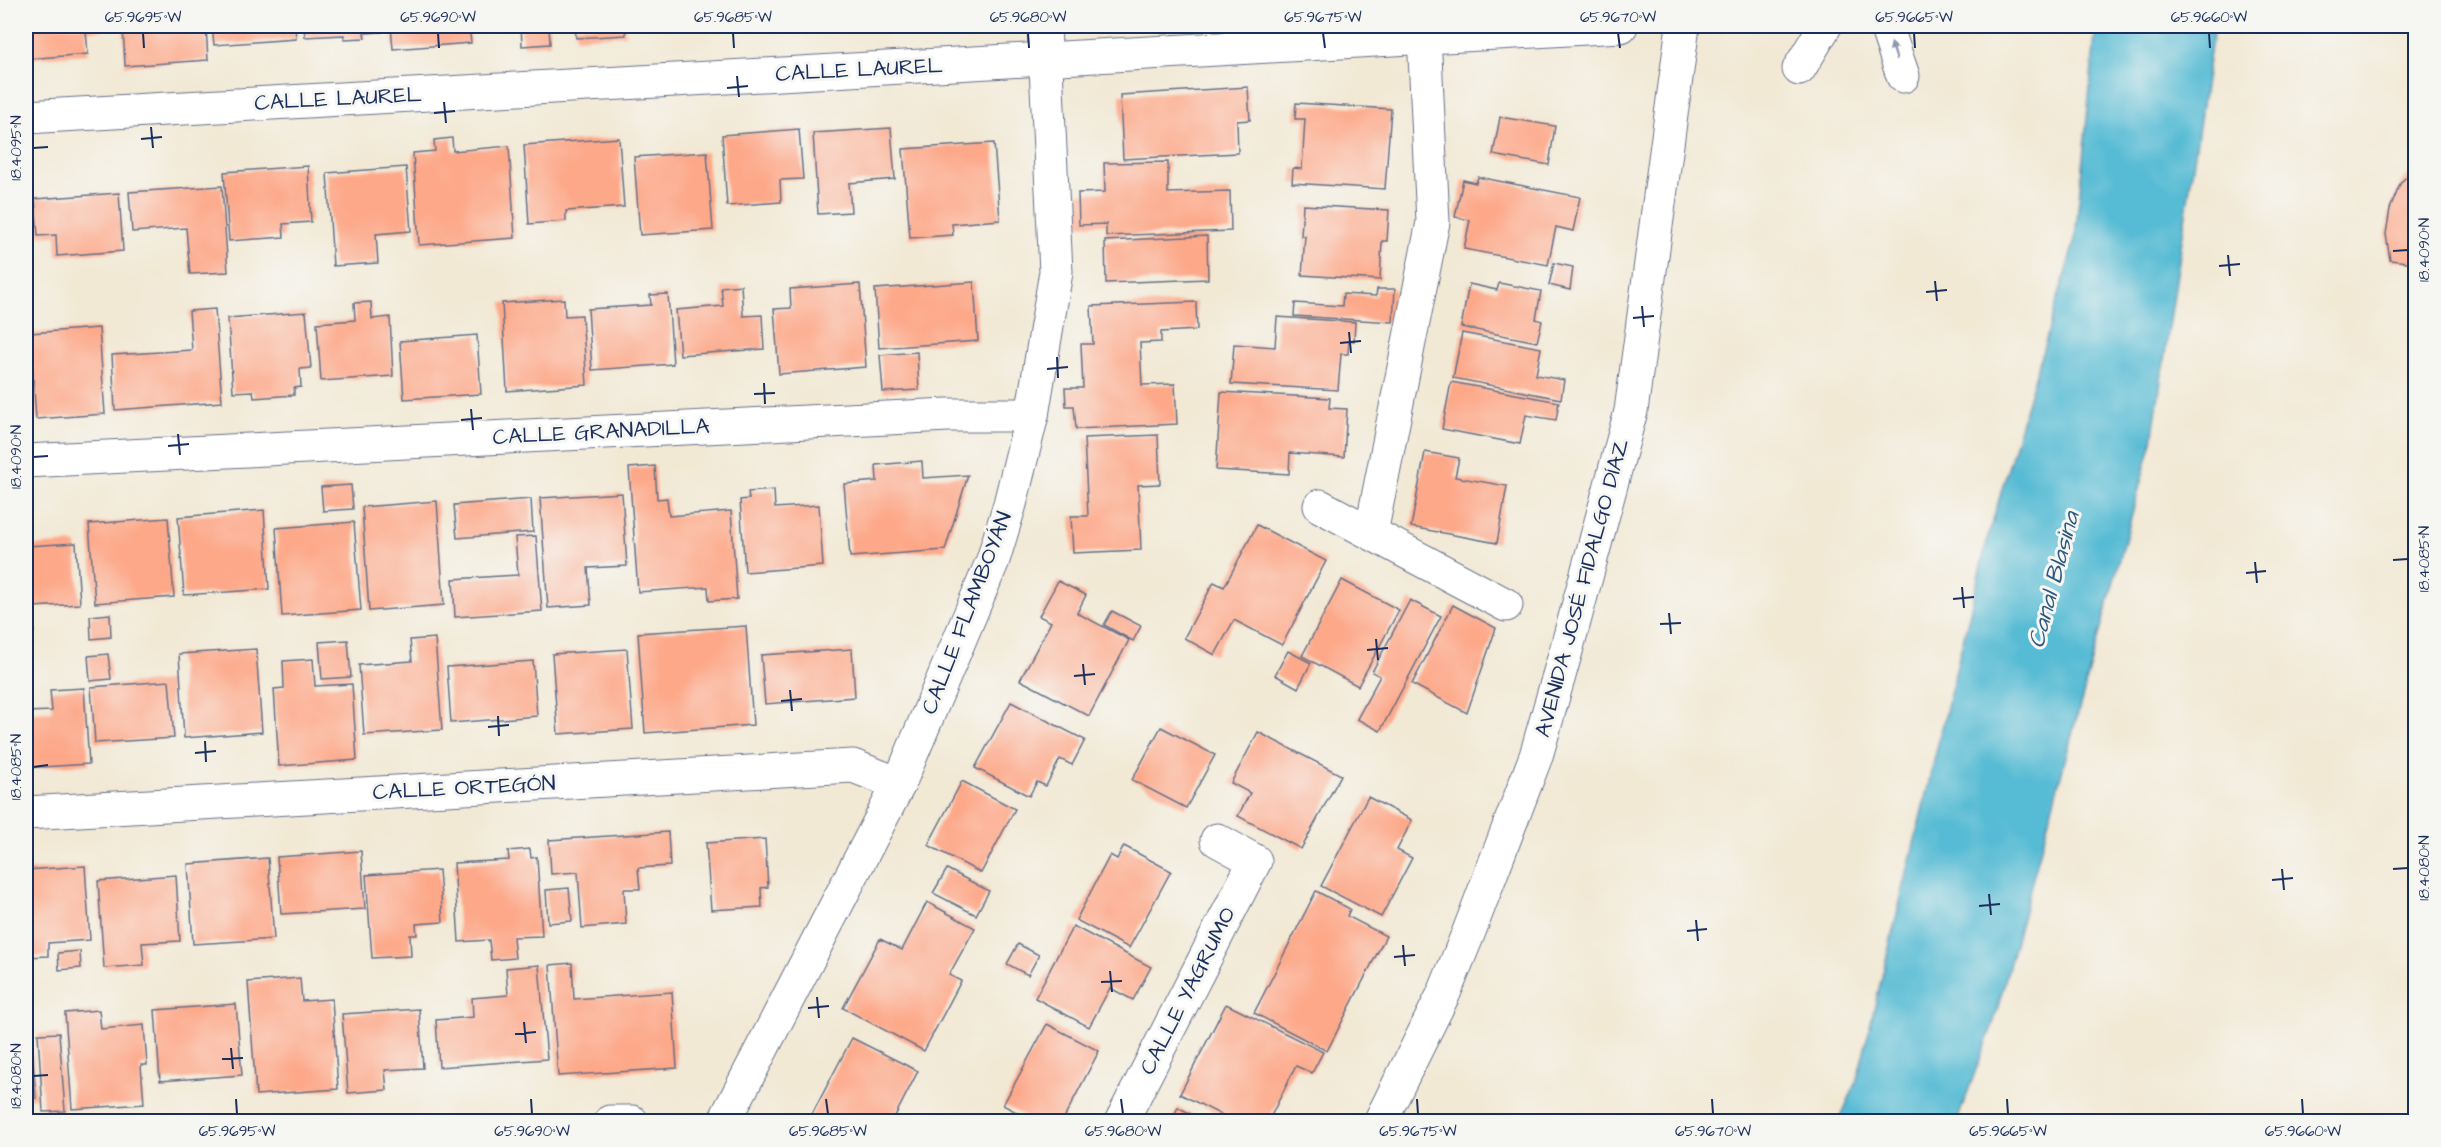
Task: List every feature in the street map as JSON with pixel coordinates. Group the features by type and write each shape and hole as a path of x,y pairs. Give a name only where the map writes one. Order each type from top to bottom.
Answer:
{"street":[{"name":"CALLE FLAMBOYÁN","path":"724,1122 898,784 993,560 1010,504 1032,415 1056,272 1044,26"},
{"name":"CALLE LAUREL","path":"26,117 1046,59 1424,35 1621,26"},
{"name":"AVENIDA JOSÉ FIDALGO DÍAZ","path":"1380,1122 1444,993 1468,934 1536,756 1566,651 1631,411 1683,26"},
{"path":"1799,69 1825,26"},
{"path":"1886,26 1903,76"},
{"path":"1371,533 1433,222 1424,35"},
{"name":"CALLE GRANADILLA","path":"26,461 948,414 1032,415"},
{"path":"1320,506 1506,605"},
{"name":"CALLE ORTEGÓN","path":"26,813 853,766 898,784"},
{"name":"CALLE YAGRUMO","path":"1121,1122 1255,861 1217,840"},
{"path":"610,1122 632,1122"}],"water":[{"name":"Canal Blasina","path":"2096,26 2214,26 2152,441 1994,1021 1957,1121 1839,1121 1857,1080 1988,537 2075,240"}],"building":[{"path":"26,26 103,26 103,30 86,31 88,54 26,59"},
{"path":"123,26 206,26 208,60 125,66"},
{"path":"212,26 295,26 296,39 214,45"},
{"path":"304,26 382,26 382,32 364,33 365,38 344,39 344,35 305,37"},
{"path":"391,26 469,26 471,43 393,49"},
{"path":"521,26 549,26 550,44 522,46"},
{"path":"575,26 625,26 626,35 576,38"},
{"path":"706,26 760,26 760,27 707,31"},
{"path":"1248,87 1250,120 1237,121 1238,153 1123,159 1120,95"},
{"path":"1296,103 1391,109 1385,189 1292,183 1293,168 1302,169 1305,119 1295,119"},
{"path":"1500,117 1555,126 1549,165 1493,155"},
{"path":"891,128 895,179 849,183 851,212 818,214 813,133"},
{"path":"799,129 803,179 780,180 781,202 727,206 722,135"},
{"path":"452,138 453,151 509,146 515,238 419,245 413,153 435,151 434,140"},
{"path":"619,138 624,207 566,211 566,221 529,224 524,145"},
{"path":"994,143 1000,220 952,224 953,235 910,238 903,149"},
{"path":"707,152 713,230 640,235 634,157"},
{"path":"1168,162 1168,193 1230,191 1231,231 1106,236 1106,224 1079,225 1078,193 1105,192 1104,163"},
{"path":"308,166 311,222 283,224 284,237 229,241 224,172"},
{"path":"406,167 411,231 376,234 378,263 333,266 327,173"},
{"path":"2416,168 2416,263 2390,260 2386,234 2390,209 2401,182"},
{"path":"1478,177 1580,197 1573,231 1556,227 1548,265 1464,249 1470,220 1455,217 1463,180 1476,183"},
{"path":"222,186 228,272 190,274 186,228 132,232 129,192"},
{"path":"119,193 123,251 57,256 56,235 38,236 35,199"},
{"path":"1303,205 1389,210 1387,241 1382,241 1380,280 1302,275 1305,236 1301,236"},
{"path":"1207,236 1208,279 1106,283 1105,241"},
{"path":"1554,263 1573,267 1570,290 1549,285"},
{"path":"974,282 978,341 879,348 875,289"},
{"path":"1499,283 1541,291 1536,319 1542,321 1537,342 1461,327 1469,284 1497,290"},
{"path":"860,284 866,367 779,374 774,309 791,308 790,289"},
{"path":"741,285 743,316 762,315 764,349 680,355 676,310 723,306 721,287"},
{"path":"1377,289 1395,289 1393,322 1294,316 1295,303 1342,306 1343,294 1376,296"},
{"path":"668,294 673,364 592,370 588,309 651,305 650,295"},
{"path":"564,299 565,316 582,315 587,385 507,391 502,303"},
{"path":"371,302 372,319 390,317 393,376 321,381 317,323 355,320 354,303"},
{"path":"1196,302 1197,330 1161,332 1161,342 1140,343 1142,385 1175,384 1177,424 1076,429 1074,406 1066,406 1065,388 1083,388 1081,344 1093,344 1091,306"},
{"path":"215,309 222,402 115,410 112,355 192,350 189,311"},
{"path":"306,312 311,368 300,369 301,387 294,388 294,395 254,398 253,391 233,392 228,318"},
{"path":"1277,317 1355,322 1354,341 1349,340 1348,354 1341,354 1338,390 1231,384 1234,344 1275,347"},
{"path":"99,328 105,414 36,419 30,333"},
{"path":"1462,333 1541,348 1536,375 1564,380 1561,399 1453,378"},
{"path":"477,335 481,394 404,399 400,341"},
{"path":"917,352 919,390 883,392 880,355"},
{"path":"1451,382 1559,402 1556,420 1526,415 1520,444 1442,429"},
{"path":"1221,392 1330,398 1329,408 1347,409 1344,457 1290,453 1289,474 1216,470"},
{"path":"1158,435 1160,484 1138,485 1141,550 1073,553 1071,516 1088,516 1084,438"},
{"path":"1425,452 1459,458 1455,477 1507,486 1497,543 1411,527"},
{"path":"922,461 923,478 968,475 945,550 850,557 844,484 877,481 876,465"},
{"path":"655,466 657,499 667,498 669,516 731,511 737,599 709,601 708,587 638,592 629,468"},
{"path":"351,485 353,509 323,511 321,487"},
{"path":"774,490 775,508 819,505 823,566 745,572 740,500 749,499 748,492"},
{"path":"622,493 627,566 588,568 591,605 548,608 540,498"},
{"path":"531,499 533,532 457,538 454,505"},
{"path":"437,501 444,605 369,611 362,507"},
{"path":"264,510 269,589 184,595 178,517"},
{"path":"168,518 174,597 95,603 89,524"},
{"path":"354,522 361,610 282,616 276,528"},
{"path":"1257,525 1326,561 1282,645 1234,620 1215,655 1184,638 1214,582 1224,587"},
{"path":"536,536 542,611 455,617 453,579 518,575 515,537"},
{"path":"76,543 80,604 33,607 34,632 26,632 26,546"},
{"path":"1342,580 1399,610 1358,686 1302,656"},
{"path":"1058,581 1086,595 1077,613 1129,640 1089,716 1020,680 1051,622 1039,616"},
{"path":"1410,600 1441,616 1380,731 1357,719 1380,676 1372,672"},
{"path":"1453,605 1496,628 1467,713 1412,684"},
{"path":"1112,611 1141,626 1133,641 1104,625"},
{"path":"110,614 111,637 91,639 90,616"},
{"path":"746,626 753,725 645,733 638,633"},
{"path":"435,638 442,730 364,735 359,665 412,661 410,640"},
{"path":"348,640 351,677 322,679 319,642"},
{"path":"256,649 262,732 184,738 179,654"},
{"path":"627,649 633,729 558,734 552,654"},
{"path":"852,649 855,697 765,704 761,655"},
{"path":"1288,651 1311,663 1298,688 1275,675"},
{"path":"108,654 111,679 90,681 88,656"},
{"path":"313,659 315,686 352,684 357,760 279,766 274,689 284,688 283,661"},
{"path":"533,661 537,716 451,723 447,667"},
{"path":"169,681 174,738 95,743 91,687"},
{"path":"84,688 89,764 26,768 26,712 52,711 50,690"},
{"path":"1011,702 1085,740 1072,765 1060,759 1046,786 1037,782 1029,796 975,768"},
{"path":"1161,727 1215,755 1186,808 1132,780"},
{"path":"1258,732 1341,775 1301,849 1238,816 1250,793 1231,783"},
{"path":"962,781 1015,809 981,873 928,845"},
{"path":"1368,797 1412,820 1397,850 1412,858 1381,917 1321,886"},
{"path":"668,832 670,866 638,868 640,889 624,889 626,924 582,928 578,872 551,874 549,840"},
{"path":"765,839 768,887 761,888 762,907 711,910 706,843"},
{"path":"1124,846 1171,871 1129,948 1076,920 1110,855 1117,859"},
{"path":"530,849 531,858 537,857 542,936 513,937 515,958 491,960 489,940 459,942 454,863 509,860 508,851"},
{"path":"361,851 365,909 281,914 277,857"},
{"path":"268,858 274,939 193,944 188,864"},
{"path":"85,866 90,940 48,943 48,956 26,957 26,870"},
{"path":"947,869 989,891 976,915 933,893"},
{"path":"439,870 443,922 416,924 417,935 410,935 411,956 372,958 366,875"},
{"path":"176,875 180,941 142,943 144,965 104,968 98,881"},
{"path":"569,888 572,921 548,923 546,890"},
{"path":"1316,891 1350,909 1347,916 1386,936 1327,1051 1254,1013"},
{"path":"927,902 975,928 949,975 961,981 924,1051 843,1008 880,939 902,950"},
{"path":"1073,926 1151,967 1133,1000 1110,988 1089,1027 1035,998"},
{"path":"1018,944 1039,955 1028,975 1007,964"},
{"path":"80,951 81,968 59,970 58,953"},
{"path":"572,963 574,999 672,992 677,1068 558,1076 550,965"},
{"path":"539,965 547,1059 439,1067 436,1020 473,1017 472,998 508,995 506,968"},
{"path":"300,978 302,1001 332,999 338,1089 256,1095 248,982"},
{"path":"236,1004 242,1075 160,1081 155,1010"},
{"path":"1226,1004 1323,1052 1312,1073 1296,1066 1268,1122 1235,1122 1180,1094"},
{"path":"419,1009 423,1068 385,1070 387,1090 348,1093 342,1014"},
{"path":"99,1010 101,1029 144,1025 147,1065 141,1065 144,1104 72,1109 65,1013"},
{"path":"1047,1024 1099,1051 1062,1122 1035,1122 1003,1105"},
{"path":"59,1033 65,1111 43,1112 38,1034"},
{"path":"852,1038 918,1071 892,1122 808,1122"},
{"path":"26,1047 32,1047 36,1098 26,1099"},
{"path":"1178,1107 1205,1122 1171,1122"}]}
